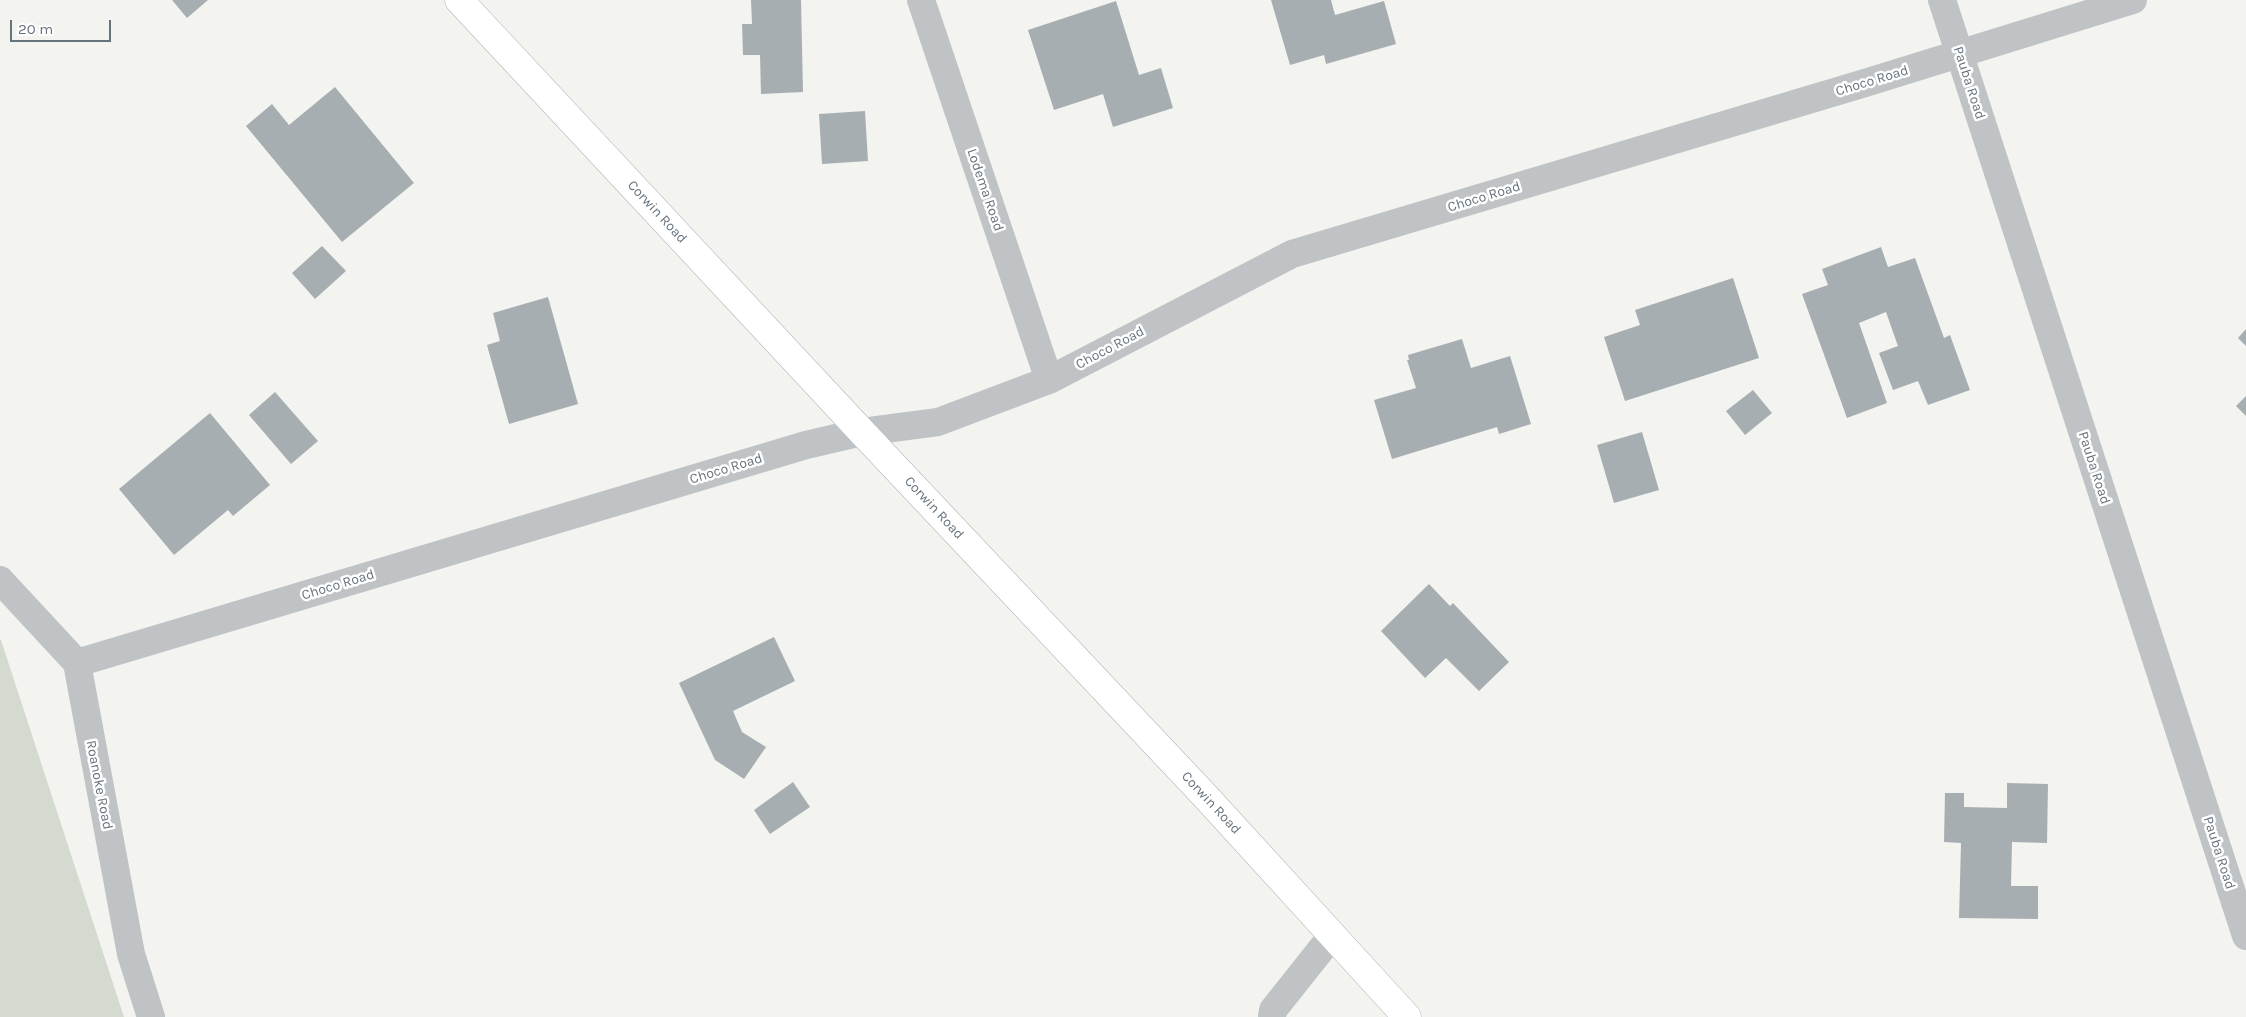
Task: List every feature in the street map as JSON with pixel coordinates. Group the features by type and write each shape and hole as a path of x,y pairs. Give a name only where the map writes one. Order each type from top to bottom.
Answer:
{"main road":[{"name":"Corwin Road","path":"459,0 1207,798 1407,1017"}],"street":[{"name":"Lodema Road","path":"921,0 1049,380"},
{"name":"Pauba Road","path":"1942,0 2246,936"},
{"name":"Choco Road","path":"77,663 796,448 862,432 938,422 1049,380 1292,254 2133,0"},
{"path":"0,580 77,663"},
{"name":"Roanoke Road","path":"77,663 131,954 151,1017"},
{"path":"1272,1017 1273,1010 1331,936"}],"shaded area":[{"path":"1,640 124,1017 0,1017"}],"building":[{"path":"172,0 208,0 187,18"},
{"path":"751,0 801,0 803,92 761,94 760,55 743,55 742,24 752,24"},
{"path":"1271,0 1331,0 1335,15 1384,1 1396,44 1326,64 1324,55 1290,65"},
{"path":"1116,1 1139,75 1161,68 1173,108 1113,127 1103,94 1054,110 1028,30"},
{"path":"335,87 414,183 342,242 246,126 272,104 289,125"},
{"path":"865,111 868,161 822,164 819,114"},
{"path":"322,246 346,271 315,299 292,273"},
{"path":"1881,247 1888,267 1915,258 1944,338 1950,335 1970,390 1928,405 1918,381 1893,390 1879,353 1898,346 1886,312 1859,323 1887,403 1847,418 1802,294 1828,285 1822,269"},
{"path":"1733,278 1759,358 1625,401 1604,337 1640,325 1635,310"},
{"path":"548,297 578,404 509,424 487,345 500,341 493,313"},
{"path":"2246,329 2246,346 2238,338"},
{"path":"1462,339 1471,368 1510,356 1531,424 1499,434 1497,427 1392,459 1374,400 1416,388 1407,360 1409,360 1408,355"},
{"path":"1753,390 1772,413 1745,435 1726,411"},
{"path":"275,392 318,441 291,464 249,415"},
{"path":"2246,396 2246,416 2236,406"},
{"path":"210,413 270,485 233,516 228,510 174,555 119,489"},
{"path":"1642,432 1659,490 1614,503 1597,445"},
{"path":"1429,584 1450,606 1453,603 1509,662 1479,691 1446,658 1425,678 1381,631"},
{"path":"774,637 795,681 733,711 742,732 766,747 744,779 715,760 679,683"},
{"path":"793,782 810,807 770,834 754,810"},
{"path":"2007,783 2048,784 2047,843 2012,842 2011,886 2038,886 2038,919 1959,918 1961,843 1944,842 1945,793 1964,793 1964,807 2007,808"}]}
